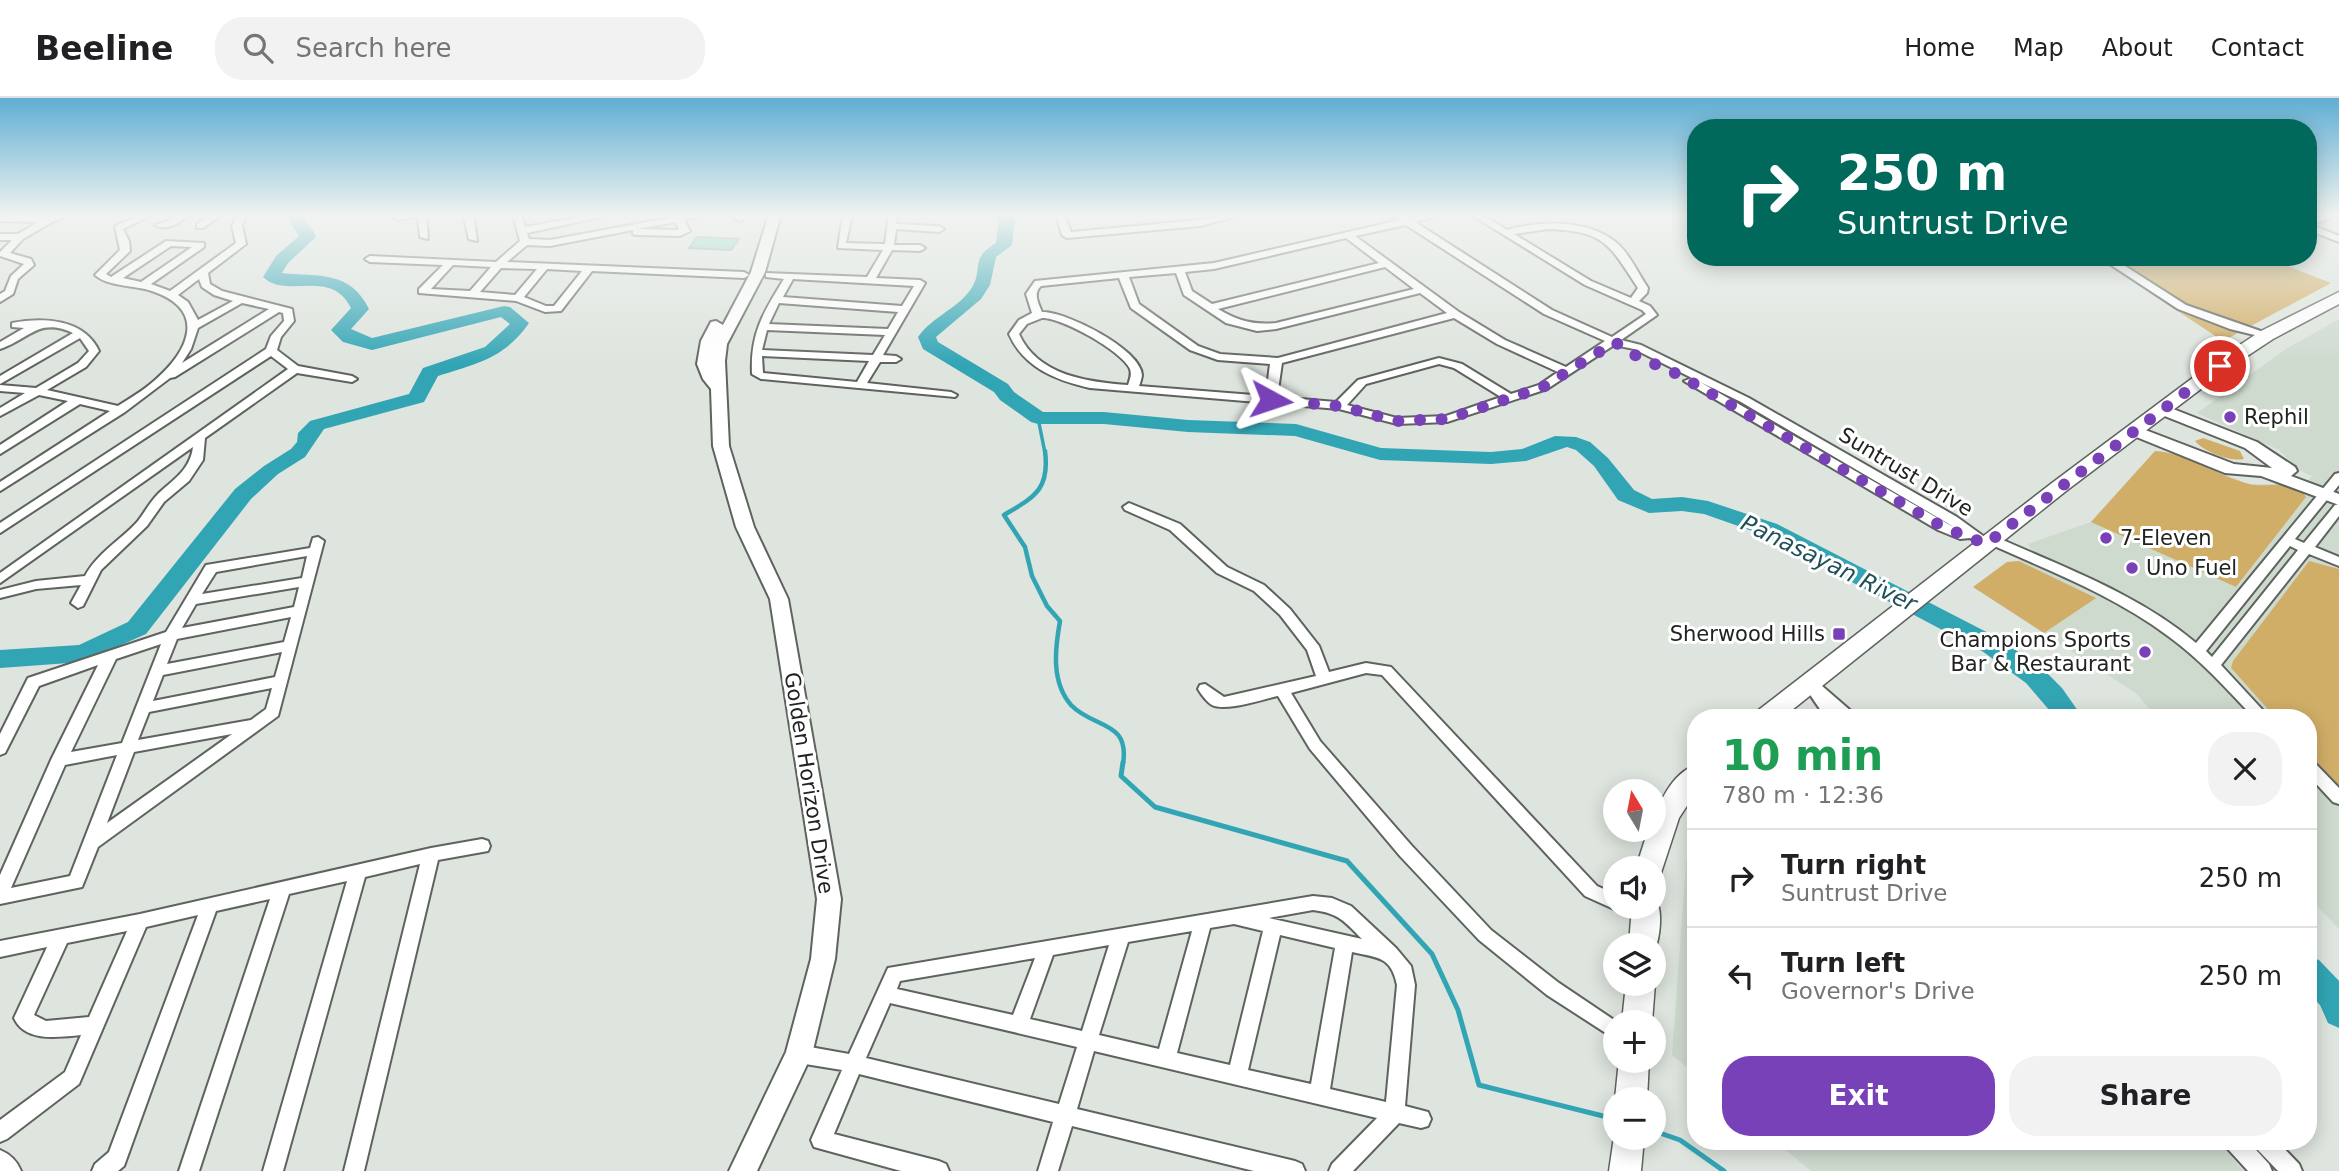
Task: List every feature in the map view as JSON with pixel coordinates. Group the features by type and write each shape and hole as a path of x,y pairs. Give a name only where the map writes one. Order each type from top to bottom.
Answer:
{"main road":[{"path":"1776,709 1988,542 2163,410 2267,335 2339,297"},
{"path":"1653,856 1668,812 1687,787"}],"street":[{"path":"0,299 9,292 14,278 29,264"},
{"path":"111,264 100,275 102,278 143,285 171,295 186,305 195,326"},
{"path":"113,280 137,264"},
{"path":"143,285 173,264"},
{"path":"171,295 213,264"},
{"path":"449,264 423,291 518,298 545,309 557,309 590,268"},
{"path":"473,294 499,264"},
{"path":"501,264 744,275"},
{"name":"Golden Horizon Drive","path":"719,390 707,375 704,352 748,264"},
{"name":"Golden Horizon Drive","path":"743,1171 799,1054 823,959 829,899 779,599 746,527 721,446 720,344 760,264"},
{"path":"870,280 879,264"},
{"path":"1038,316 1030,291 1038,283 1223,264"},
{"path":"1386,264 1455,314 1501,342 1567,372"},
{"path":"1209,308 1386,264"},
{"name":"Suntrust Drive","path":"1473,264 1548,312 1677,374 1943,527 1988,542 2125,604 2171,631 2198,652 2255,709"},
{"path":"1133,388 1137,376 1136,367 1130,360 1072,320 1057,316 1038,316 1017,329 1015,339 1026,353 1055,376 1090,385 1339,406 1382,418 1429,421 1447,419 1543,387 1651,316 1651,312 1633,302 1588,283 1557,264"},
{"path":"1628,264 1643,288 1643,293 1633,302"},
{"path":"518,298 545,266"},
{"path":"2118,266 2182,307 2234,327 2267,335"},
{"path":"2134,266 2183,298 2245,321 2267,335"},
{"path":"1180,270 1188,293 1209,308 1242,326 1266,328 1421,289"},
{"path":"0,529 271,351 275,336 289,321 288,311 218,293 205,285 203,271"},
{"path":"769,275 920,283 860,386"},
{"path":"1123,275 1135,306 1194,348 1218,357 1278,361 1455,314"},
{"path":"790,276 763,327 755,353 757,373 761,376 951,395"},
{"path":"161,381 183,355 195,326 241,300"},
{"path":"777,300 904,309"},
{"path":"0,487 278,308"},
{"path":"0,413 82,365 94,351 92,341 65,326 16,325"},
{"path":"0,346 37,325"},
{"path":"763,327 890,332"},
{"path":"0,381 81,333"},
{"path":"271,351 295,369 352,379"},
{"path":"755,353 896,359"},
{"path":"1271,400 1275,365 1278,361"},
{"path":"1339,406 1362,382 1439,361 1458,366 1512,398"},
{"path":"0,579 295,369"},
{"path":"0,388 37,391 121,410"},
{"path":"0,450 80,399"},
{"path":"2163,410 2251,445 2263,452 2268,468"},
{"path":"2135,431 2231,469 2268,468 2334,489 2286,540 2198,652"},
{"path":"78,603 96,568 143,523 160,499 185,478 197,460 200,435"},
{"path":"1129,508 1174,527 1222,570 1258,587 1285,612 1314,649 1324,678"},
{"path":"2213,665 2339,508"},
{"path":"2286,540 2339,562"},
{"path":"0,895 76,882 91,843 143,708 158,671 171,635 211,568 316,546 273,712 91,843"},
{"path":"0,594 36,585 88,580"},
{"path":"193,600 307,581"},
{"path":"0,750 33,682 171,635 299,611"},
{"path":"158,671 290,646"},
{"path":"0,895 59,760 110,656"},
{"path":"1205,689 1216,701 1224,702 1366,668 1386,671 1591,891 1603,896"},
{"path":"143,708 281,681"},
{"path":"1809,683 1828,709"},
{"path":"1809,683 1841,709"},
{"path":"1282,690 1315,746 1485,935 1553,989 1603,1023"},
{"path":"59,760 255,724"},
{"path":"2317,775 2339,798"},
{"path":"0,936 0,949 482,846"},
{"path":"354,1171 430,855"},
{"path":"274,1171 358,872"},
{"path":"189,1171 282,889"},
{"path":"939,1171 821,1140 894,974 1313,903 1332,905 1345,911 1402,966 1406,985 1395,1114 1339,1171"},
{"path":"102,1171 117,1159 210,905"},
{"path":"1231,916 1391,953"},
{"path":"0,1132 72,1078 140,921"},
{"path":"1166,1060 1203,921"},
{"path":"1237,1076 1273,926"},
{"path":"1048,1171 1121,935"},
{"path":"61,937 23,1017 44,1030 95,1025"},
{"path":"1320,1096 1345,943"},
{"path":"1019,1025 1047,948"},
{"path":"885,994 1421,1119"},
{"path":"799,1054 854,1064 1295,1171"},
{"path":"2242,1150 2262,1171"},
{"path":"2272,1150 2292,1171"},
{"path":"0,1160 11,1171"}],"shaded area":[{"path":"2110,266 2287,266 2331,283 2223,341"},
{"path":"2339,319 2339,929 2317,906 2317,709 2149,709 2137,694 1973,587 2007,562 2019,561 2031,550 2028,544 2091,522 2155,451 2171,453 2248,484 2282,484 2300,490 2312,476 2299,470 2279,450 2197,413 2286,349"},
{"path":"2203,438 2240,451 2244,459 2225,458 2211,452 2195,441"},
{"path":"2155,451 2191,460 2249,484 2295,487 2306,497 2236,587 2091,522"},
{"path":"2019,561 2096,598 2044,633 1973,587 2007,562"},
{"path":"2309,561 2339,569 2339,785 2317,762 2317,709 2268,709 2231,668 2233,661"},
{"path":"1687,859 1687,1068 1672,1055"},
{"path":"1786,1150 2234,1150 2231,1157 2244,1171 1811,1171"}],"waterway":[{"path":"0,659 83,653 137,628 243,494 271,470 298,453 307,443 308,433 317,425 417,398 430,372 492,351 512,335 520,323 504,311 372,344 350,338 340,330 360,309 346,289 323,281 272,277 279,264"},
{"name":"Panasayan River","path":"986,264 983,281 974,296 927,337 930,345 1001,388 1007,396 1038,418 1104,418 1188,426 1296,430 1380,454 1491,458 1526,455 1555,442 1569,441 1583,446 1601,462 1626,495 1649,506 1682,504 1708,508 1769,529 1991,645 2035,676 2063,709"},
{"path":"1038,418 1045,453"},
{"path":"1045,451 1045,475 1038,491 1004,515 1025,547 1032,576 1047,606 1060,621 1056,665 1060,686 1071,705 1080,713 1116,732 1124,750 1123,764"},
{"path":"1123,762 1121,776 1155,807 1347,861 1432,954 1458,1010 1479,1085 1603,1116"},
{"name":"Panasayan River","path":"2317,980 2332,996 2339,1013"},
{"path":"1666,1135 1687,1145"},
{"path":"1694,1150 1724,1171"}],"place":[{"name":"Rephil","path":"2230,417"},
{"name":"7-Eleven","path":"2106,538"},
{"name":"Uno Fuel","path":"2132,568"},
{"name":"Sherwood Hills","path":"1839,634"},
{"name":"Champions Sports Bar & Restaurant","path":"2145,652"}],"route":[{"path":"1271,400 1339,406 1397,421 1447,419 1543,387 1615,342 1628,352 1677,374 1943,527 1986,544 2220,366"}]}
